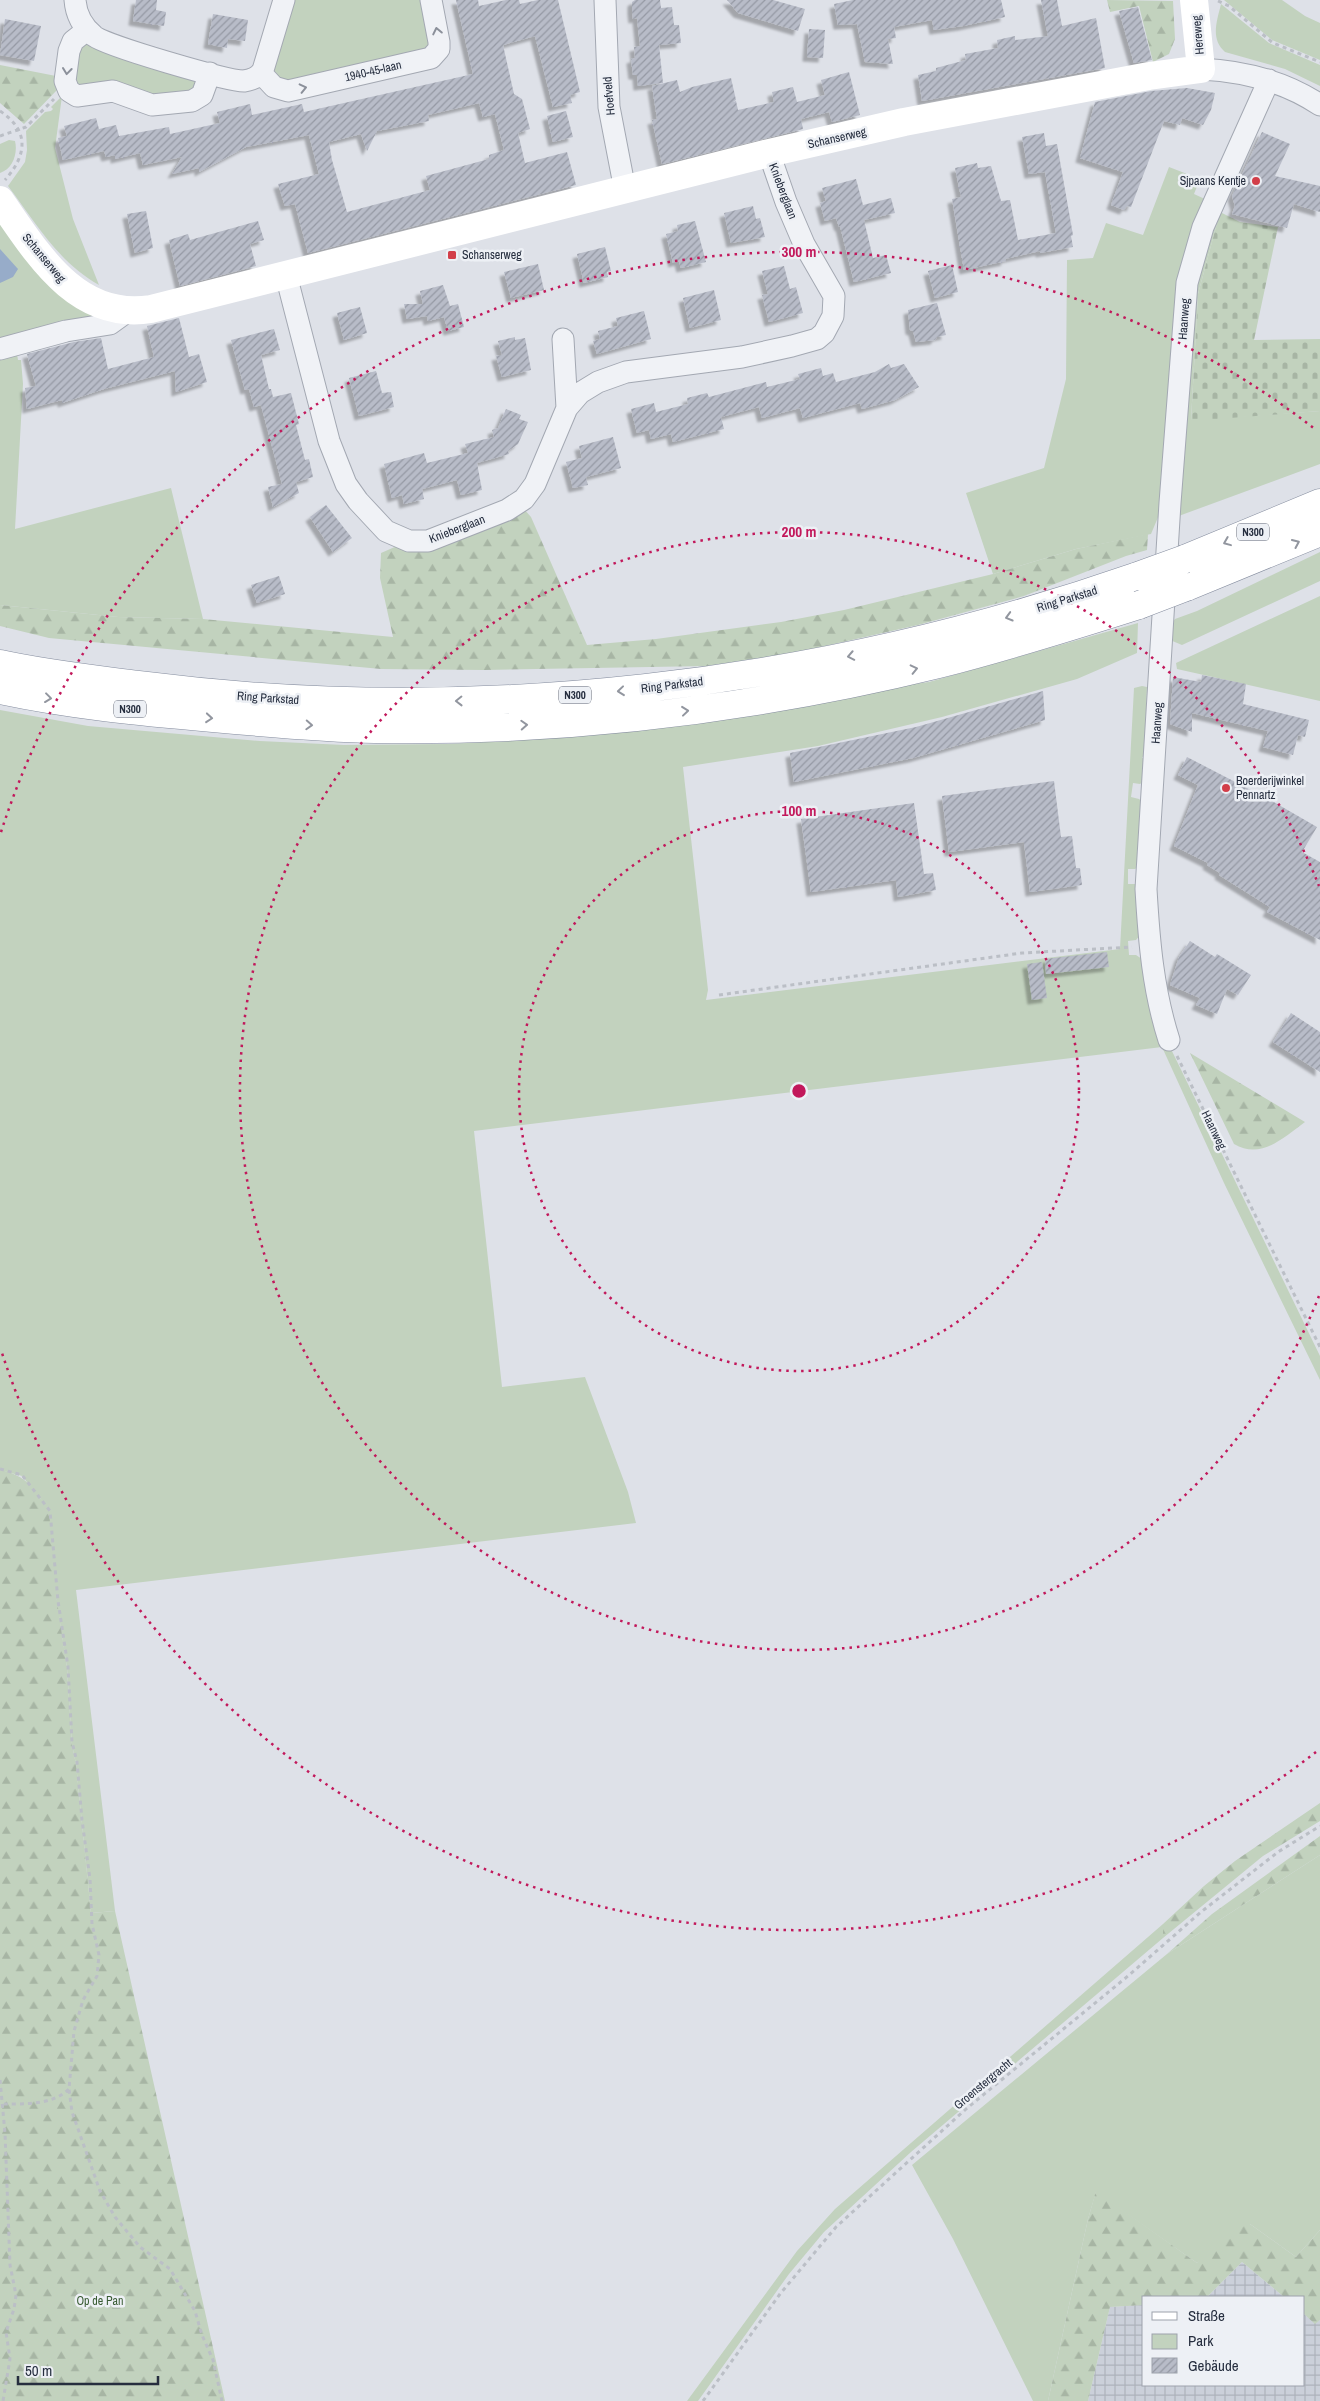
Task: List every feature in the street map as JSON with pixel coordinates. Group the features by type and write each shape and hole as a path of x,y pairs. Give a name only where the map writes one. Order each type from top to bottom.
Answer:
{"main road":[{"name":"Hereweg","path":"1194,0 1201,70"},
{"name":"Schanserweg","path":"0,200 31,244 64,282 78,294 93,301 128,311 140,311 769,153 990,105 1179,71 1201,70"},
{"name":"Ring Parkstad","path":"0,664 176,690 292,700 375,702 477,701 591,694 705,681 868,653 945,635 1025,612 1185,559 1320,503"},
{"name":"Ring Parkstad","path":"0,690 162,713 373,729 454,728 571,722 698,710 788,696 876,678 1002,647 1139,605 1320,532"}],"street":[{"path":"75,0 78,14 87,30 108,44 244,81 261,73 267,59 284,0"},
{"name":"1940-45-laan","path":"261,73 274,87 288,91 431,58 439,49 439,42 430,0"},
{"name":"Hoefveld","path":"605,0 609,107 625,190"},
{"path":"87,30 73,41 65,81 67,87 77,96 113,92 152,105 192,101 198,98 205,90 210,73"},
{"path":"1201,70 1244,74 1269,80 1301,93 1320,105"},
{"name":"Haanweg","path":"1169,1040 1158,1003 1149,946 1146,889 1187,283 1202,227 1269,80"},
{"name":"Knieberglaan","path":"286,275 337,465 352,493 386,531 409,541 428,541 516,505 530,492 535,484 567,408 580,393 609,377 626,372 742,357 817,339 824,333 833,316 834,296 804,244 786,202 769,153"},
{"name":"Schanserweg","path":"0,349 66,331 110,324 128,311"},
{"name":"Knieberglaan","path":"563,339 567,408"}],"path":[{"path":"1218,1 1229,6 1273,43 1320,62"},
{"path":"0,136 26,126 67,87"},
{"path":"0,111 18,129 22,142 18,166 0,186"},
{"path":"718,995 1022,953 1149,946"},
{"name":"Haanweg","path":"1169,1040 1320,1346"},
{"path":"0,1469 22,1475 50,1511 58,1601 68,1667 72,1742 77,1762 90,1879 92,1924 99,1955 97,1976 83,2000 74,2031 69,2089 72,2112 100,2191 115,2217 140,2247 170,2269 195,2311 202,2335 214,2360 222,2401"},
{"name":"Groenstergracht","path":"703,2401 780,2294 836,2227 966,2109 1128,1976 1201,1912 1278,1852 1320,1826"},
{"path":"0,2080 4,2104 10,2265 16,2295 14,2309 6,2332 10,2359 3,2401"},
{"path":"4,2104 46,2101 62,2096 69,2089"}],"shaded area":[{"path":"1242,2262 1283,2296 1208,2296"},
{"path":"1142,2305 1142,2386 1305,2386 1305,2315 1315,2323 1320,2320 1320,2401 1088,2401 1110,2307"}],"green space":[{"path":"291,0 425,0 432,47 283,84 271,71"},
{"path":"1107,0 1173,1 1175,39 1169,54 1153,62 1139,6 1110,12"},
{"path":"1224,0 1282,0 1305,16 1320,23 1320,60 1272,40"},
{"path":"1221,4 1269,43 1320,65 1320,86 1285,69 1225,52 1220,47 1216,36"},
{"path":"82,40 194,76 198,85 180,97 87,91 71,81"},
{"path":"0,65 56,76 55,86 57,90 24,124 0,103"},
{"path":"62,96 55,148 73,219 99,285 71,265 38,228 8,186 25,162 27,150 26,131 45,112 51,111 53,109 51,107"},
{"path":"9,140 15,141 14,160 8,168 0,173 0,144"},
{"path":"1169,167 1200,179 1194,194 1207,200 1164,503 1151,534 1076,549 993,574 966,493 1044,468 1066,379 1067,260 1093,258 1106,223 1143,235"},
{"path":"1220,212 1198,294 1191,420 1320,411 1320,464 1176,517 1197,268"},
{"path":"1220,212 1240,222 1278,227 1254,340 1320,339 1320,411 1191,421 1198,294"},
{"path":"0,219 103,318 0,338"},
{"path":"17,354 18,360 21,360 23,384 15,529 171,488 203,619 118,617 0,605 0,358"},
{"path":"523,508 531,517 587,645 656,639 781,622 844,610 993,574 1076,549 1148,534 1147,550 1126,556 1024,596 918,625 794,653 707,666 484,670 381,669 49,638 0,626 0,605 118,617 203,619 393,637 380,578 381,553 397,546"},
{"path":"1320,552 1320,581 1182,645 1170,640 1171,624 1175,619 1197,611"},
{"path":"1320,596 1320,701 1177,669 1176,663"},
{"path":"1138,623 1137,653 1077,679 942,717 818,746 683,767 708,990 706,1000 1120,949 1134,688 1147,687 1144,755 1142,758 1148,758 1147,779 1140,784 1133,783 1131,797 1139,799 1145,804 1142,864 1135,869 1128,869 1128,884 1135,884 1141,891 1142,933 1136,940 1128,941 1129,955 1136,955 1145,961 1170,1047 1320,1356 1320,1380 1224,1183 1162,1047 474,1131 502,1387 585,1377 628,1492 636,1523 76,1590 115,1911 91,1913 76,1764 72,1745 67,1668 41,1499 22,1476 0,1470 0,710 88,726 260,741 344,745 448,744 522,740 594,734 929,682"},
{"path":"1190,1053 1305,1122 1280,1140 1263,1148 1253,1150 1234,1144"},
{"name":"Op de Pan","path":"0,1470 24,1479 40,1496 49,1512 57,1601 67,1668 72,1745 76,1764 91,1913 115,1911 225,2401 0,2401"},
{"path":"1320,1803 1320,1821 1263,1856 1163,1938 1163,1924 1204,1886 1235,1861"},
{"path":"1320,1836 1320,1855 1167,1954 1212,1914"},
{"path":"1320,1855 1320,2230 1296,2257 1250,2224 1197,2263 1096,2192 1088,2219 1048,2401 1033,2401 953,2239 912,2165 1167,1954"},
{"path":"1163,1924 1163,1938 911,2152 824,2232 789,2274 698,2401 687,2401 797,2251 835,2209"},
{"path":"1096,2191 1197,2263 1232,2224 1250,2224 1296,2257 1320,2230 1320,2320 1315,2324 1305,2315 1305,2296 1283,2296 1242,2262 1208,2296 1142,2296 1142,2305 1110,2307 1088,2401 1048,2401 1088,2219"}],"water":[{"path":"0,249 18,269 13,277 0,283"}],"building":[{"path":"136,0 157,0 156,10 166,12 164,26 133,21"},
{"path":"456,0 478,0 479,6 506,0 519,0 520,4 538,0 558,0 580,92 570,95 572,103 553,107 535,36 503,45 514,94 522,99 530,129 518,133 525,163 567,152 576,185 308,253 295,204 285,206 278,184 319,174 309,135 246,147 199,172 199,168 172,174 182,157 143,165 140,153 115,159 115,155 106,157 104,151 63,160 58,138 67,136 64,126 96,118 99,129 116,125 119,136 169,127 170,134 220,123 217,112 250,104 252,115 302,104 304,112 473,74","holes":["479,103 483,117 495,114 504,150 489,155 489,159 426,176 430,190 347,212 332,160 329,142 361,134 367,151 377,131 429,121 428,115"]},
{"path":"635,0 660,0 661,8 672,7 674,25 679,25 681,43 659,45 663,83 638,86 637,75 633,75 631,59 635,58 634,47 640,46 637,18 633,19 632,10 632,2"},
{"path":"727,0 773,0 805,9 798,31 738,13"},
{"path":"853,0 1001,0 1005,17 934,30 932,20 894,27 896,38 888,39 893,64 865,62 857,24 838,25 834,4"},
{"path":"1041,0 1057,0 1062,26 1096,18 1105,68 922,101 918,75 936,71 936,68 966,60 965,54 998,48 997,40 1015,36 1015,40 1048,36"},
{"path":"1138,7 1152,60 1134,63 1119,11"},
{"path":"213,14 248,20 245,41 228,39 227,48 208,44"},
{"path":"5,19 41,26 34,61 0,55"},
{"path":"809,29 825,30 823,58 807,57"},
{"path":"849,72 860,115 832,122 829,112 801,119 803,129 662,164 652,120 657,119 652,86 677,80 680,92 692,87 731,78 736,100 733,102 736,101 738,110 774,102 772,92 793,87 797,102 825,95 821,80"},
{"path":"1187,88 1215,93 1211,110 1203,125 1182,118 1180,125 1164,121 1131,207 1127,206 1124,210 1111,205 1123,172 1080,158 1095,102 1151,91"},
{"path":"566,111 573,137 553,142 547,116"},
{"path":"1262,132 1290,144 1275,176 1320,186 1320,212 1294,204 1287,228 1232,214 1235,206 1232,196"},
{"path":"1044,133 1046,146 1057,144 1073,235 1071,236 1073,247 1040,253 1040,251 964,270 952,199 961,197 955,168 977,163 978,168 991,166 1001,201 1010,200 1018,240 1056,233 1045,172 1029,174 1022,137"},
{"path":"856,179 863,205 891,198 895,213 864,220 873,258 886,255 891,273 854,282 840,226 836,218 825,221 820,203 826,201 822,188"},
{"path":"753,206 756,219 760,218 765,237 731,243 724,213"},
{"path":"146,211 153,248 135,253 127,214"},
{"path":"258,221 264,240 250,244 256,266 180,286 169,240 188,234 190,240"},
{"path":"695,221 706,262 681,268 679,261 673,263 666,234 678,231 677,225"},
{"path":"605,247 611,271 607,272 608,277 584,283 577,254"},
{"path":"538,264 544,290 511,298 504,272"},
{"path":"952,265 958,292 935,298 928,271"},
{"path":"784,266 790,289 796,287 803,313 769,322 762,295 768,294 762,271"},
{"path":"443,285 450,306 458,304 464,327 448,331 444,317 428,321 427,316 407,319 404,304 423,304 420,291"},
{"path":"714,290 721,320 690,328 683,298"},
{"path":"937,303 946,335 937,337 935,340 916,342 913,331 910,330 908,310"},
{"path":"360,307 367,333 344,340 337,313"},
{"path":"644,311 651,339 597,354 593,341 600,339 598,331 618,326 616,318"},
{"path":"179,318 189,357 199,354 207,382 176,392 175,371 104,389 62,403 62,400 27,409 25,388 36,386 27,354 74,342 101,338 108,369 154,357 147,326"},
{"path":"274,329 280,350 261,355 269,389 271,389 273,397 291,393 299,424 296,425 305,460 309,459 313,477 296,482 299,493 273,507 268,487 282,484 261,405 254,407 249,389 245,390 231,340"},
{"path":"515,337 515,340 525,338 531,370 502,377 496,356 502,355 498,341"},
{"path":"889,364 891,368 904,364 919,387 895,400 862,409 860,403 803,418 800,408 762,418 759,407 721,417 724,429 673,442 671,434 651,439 649,430 637,433 631,409 654,403 656,412 688,404 687,398 707,393 709,397 766,382 767,387 800,379 798,374 821,368 823,376 833,373 836,382 875,372"},
{"path":"376,371 382,393 391,392 394,407 359,416 349,378"},
{"path":"506,409 521,415 519,419 528,422 518,444 508,451 509,454 477,463 482,490 461,495 457,480 422,489 424,499 404,504 402,495 392,498 384,464 424,453 427,463 468,453 465,444 494,437 492,430 498,428"},
{"path":"613,437 621,468 586,477 588,485 573,488 566,462 582,458 579,446"},
{"path":"326,505 352,538 333,552 310,517"},
{"path":"279,576 285,594 257,603 251,585"},
{"path":"1202,675 1246,684 1243,704 1309,720 1305,737 1298,735 1293,755 1263,747 1268,731 1192,713 1192,732 1170,724 1173,677 1201,682"},
{"path":"1043,691 1045,720 913,758 794,782 790,753 916,727"},
{"path":"1187,757 1272,801 1317,827 1302,852 1320,862 1320,940 1267,912 1270,907 1219,875 1220,873 1207,865 1208,863 1174,846 1198,785 1178,775"},
{"path":"1054,781 1061,837 1072,836 1076,868 1080,868 1082,885 1030,892 1024,842 949,852 942,796"},
{"path":"914,803 924,874 933,873 936,890 898,897 896,880 811,892 801,819"},
{"path":"1190,941 1215,957 1217,954 1251,975 1238,995 1227,989 1217,1014 1196,1005 1200,998 1170,985 1179,957"},
{"path":"1107,952 1109,967 1046,974 1045,959"},
{"path":"1042,962 1047,998 1032,1000 1027,964"},
{"path":"1291,1013 1320,1032 1320,1072 1273,1042"}],"place":[{"name":"Sjpaans Kentje","path":"1256,181"},
{"name":"Schanserweg","path":"452,255"},
{"name":"Boerderijwinkel Pennartz","path":"1226,788"}]}
